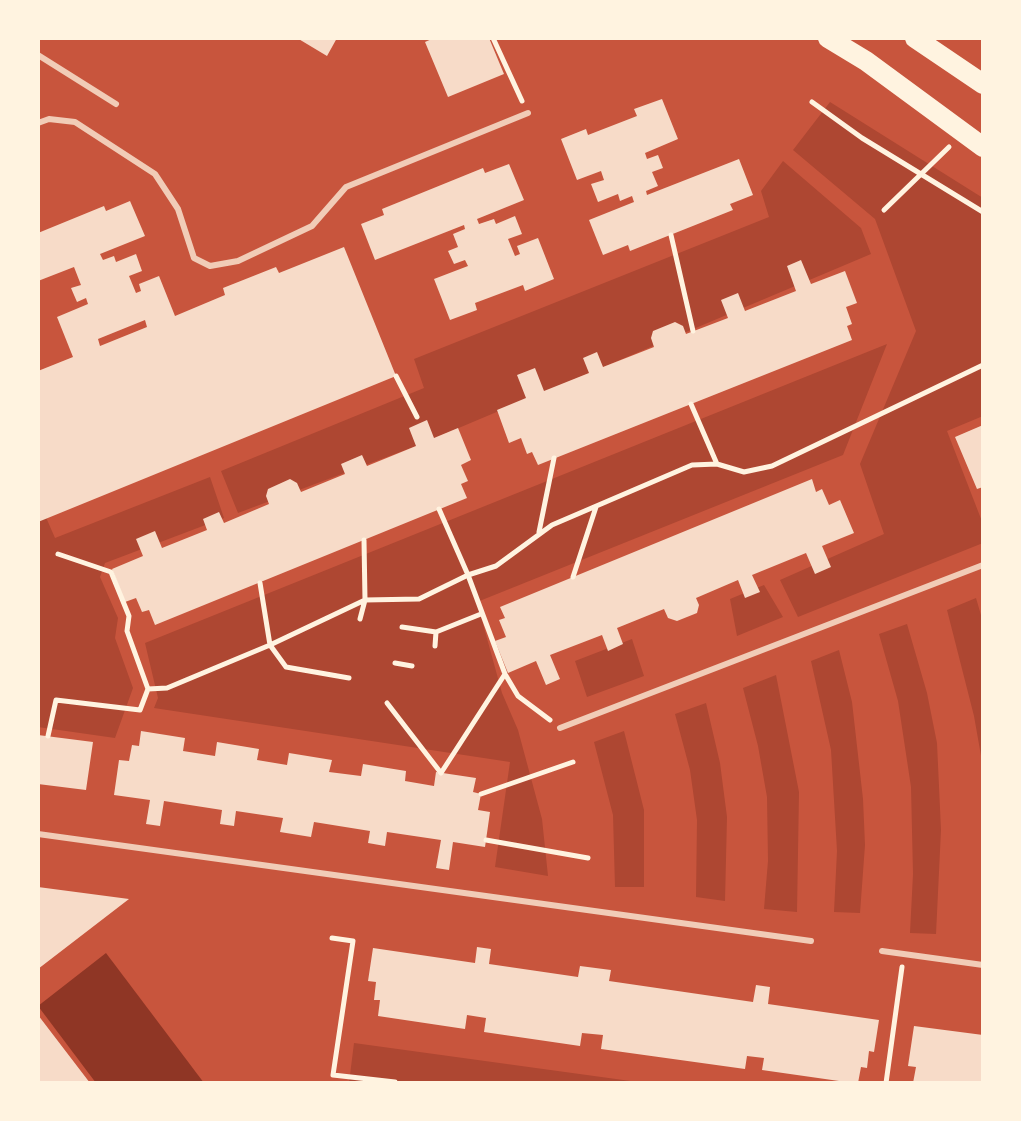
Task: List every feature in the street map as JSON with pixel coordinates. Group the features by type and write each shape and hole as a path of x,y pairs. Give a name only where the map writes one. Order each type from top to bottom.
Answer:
{"main road":[{"path":"828,38 866,61 983,147"},
{"path":"915,38 983,84"}],"lane":[{"path":"38,55 116,104"},
{"path":"38,123 49,119 75,122 155,174 178,209 194,258 210,266 238,261 312,226 346,187 528,113"},
{"path":"560,728 983,565"},
{"path":"38,834 811,941"},
{"path":"882,951 983,965"}],"path":[{"path":"493,38 528,113"},
{"path":"812,102 862,138 983,212"},
{"path":"884,210 963,131"},
{"path":"671,235 693,331"},
{"path":"148,689 167,688 270,645 365,600 419,599 468,575 496,566 539,533 692,465 717,464 744,472 772,466 983,365"},
{"path":"396,376 417,417"},
{"path":"691,404 717,464"},
{"path":"539,533 554,458"},
{"path":"573,577 596,506"},
{"path":"439,509 468,575 505,674 518,696 560,728"},
{"path":"360,619 365,600 364,540"},
{"path":"48,736 56,700 140,710 148,689 127,631 129,616 111,572 58,554"},
{"path":"260,583 270,645 286,667 349,678"},
{"path":"402,627 436,632 481,614"},
{"path":"435,646 436,632"},
{"path":"395,663 412,666"},
{"path":"387,703 441,773 505,674"},
{"path":"481,794 573,762"},
{"path":"486,840 588,858"},
{"path":"332,938 353,941 332,1083"},
{"path":"886,1083 904,954"},
{"path":"333,1075 395,1082"}],"shaded area":[{"path":"830,102 983,198 983,416 947,431 983,524 983,543 798,617 780,580 884,534 860,464 916,331 875,219 793,150"},
{"path":"783,161 861,228 871,254 416,446 238,513 221,471 424,388 414,359 769,217 761,191"},
{"path":"887,344 843,455 477,602 502,693 518,730 542,819 548,876 495,867 510,762 154,708 158,698 145,643"},
{"path":"210,477 224,518 105,563 100,577 118,618 115,638 133,688 115,738 38,727 38,499 55,538"},
{"path":"764,585 783,617 737,636 730,599"},
{"path":"976,598 983,622 983,767 974,716 947,610"},
{"path":"907,624 927,693 937,743 941,830 936,934 910,933 913,874 911,787 898,701 879,634"},
{"path":"632,639 644,676 587,697 575,661"},
{"path":"839,650 852,702 863,799 865,845 860,913 834,912 837,851 831,750 811,661"},
{"path":"776,675 799,792 797,912 764,909 768,861 767,797 743,688"},
{"path":"706,703 720,763 727,817 725,901 696,897 697,820 690,770 675,714"},
{"path":"624,731 644,810 644,887 615,887 613,815 594,742"},
{"path":"106,953 204,1083 96,1083 38,1006"},
{"path":"354,1043 645,1083 349,1083"}],"building":[{"path":"297,38 337,38 327,56"},
{"path":"434,38 489,38 504,74 448,97 425,42"},
{"path":"662,99 678,139 645,153 647,159 658,155 663,168 652,172 658,186 646,191 647,195 739,159 753,195 730,204 733,210 630,251 628,245 603,255 589,220 634,202 632,196 620,201 618,194 598,202 591,184 604,180 601,171 577,180 561,139 586,129 588,135 637,116 634,109"},
{"path":"509,164 524,200 477,219 479,224 494,219 496,224 515,216 522,234 508,239 515,256 520,254 517,246 538,238 554,279 525,291 523,285 475,303 477,310 450,320 434,279 468,266 465,260 454,264 448,251 458,247 453,234 465,229 464,225 375,260 361,224 384,215 382,209 483,168 485,173"},
{"path":"130,201 145,236 100,254 103,260 114,256 116,262 136,254 142,271 129,276 136,293 141,291 139,284 159,276 175,316 225,295 223,288 276,267 279,273 344,247 396,376 38,522 38,371 73,357 57,317 88,304 86,298 77,302 71,288 81,285 74,267 38,281 38,233 104,206 106,211","holes":["145,320 147,327 100,346 98,339"]},
{"path":"801,260 811,284 845,271 857,303 846,307 852,324 847,326 852,340 538,465 532,452 527,454 521,438 509,443 497,410 526,398 517,375 535,368 544,391 589,373 583,358 597,352 603,367 654,347 651,338 653,331 675,322 683,326 686,334 728,318 721,300 738,293 745,311 796,291 787,266"},
{"path":"427,420 434,438 458,428 471,460 461,465 468,481 461,484 467,498 155,625 149,610 142,612 136,598 125,602 112,569 143,556 136,539 155,531 162,548 207,530 203,519 219,512 224,523 269,504 266,496 268,489 290,479 297,483 301,492 345,474 341,464 362,455 367,466 416,446 409,428"},
{"path":"983,425 983,487 977,489 955,437"},
{"path":"812,479 816,492 822,489 829,505 840,500 854,533 822,546 831,567 815,574 806,553 752,575 760,592 745,598 738,580 696,598 699,605 697,613 677,621 668,618 664,609 617,628 623,644 608,651 602,635 550,655 560,679 546,685 536,661 508,673 495,641 506,637 499,620 505,618 500,607"},
{"path":"141,731 185,738 183,751 215,756 217,742 259,749 257,760 287,765 289,753 332,760 329,772 361,776 363,764 406,771 405,781 434,786 436,772 476,778 473,792 481,794 478,810 490,812 485,847 453,842 449,870 436,868 441,840 387,832 385,846 368,843 370,831 314,822 311,837 280,832 283,818 236,811 234,826 220,824 222,810 164,801 160,826 146,824 150,800 114,795 119,760 129,761 132,745 139,746"},
{"path":"38,735 93,742 86,790 38,784"},
{"path":"38,887 129,899 38,969"},
{"path":"477,947 491,949 489,964 578,977 580,966 611,970 609,981 753,1002 756,985 770,987 768,1004 879,1020 874,1052 869,1051 867,1068 861,1067 858,1083 853,1083 762,1070 764,1058 747,1056 745,1069 601,1049 603,1035 582,1033 580,1046 484,1032 486,1018 467,1015 465,1029 378,1016 380,1000 374,1000 376,982 368,981 373,948 475,963"},
{"path":"38,1015 90,1083 38,1083"},
{"path":"914,1026 983,1035 983,1083 913,1083 916,1067 908,1066"}]}
